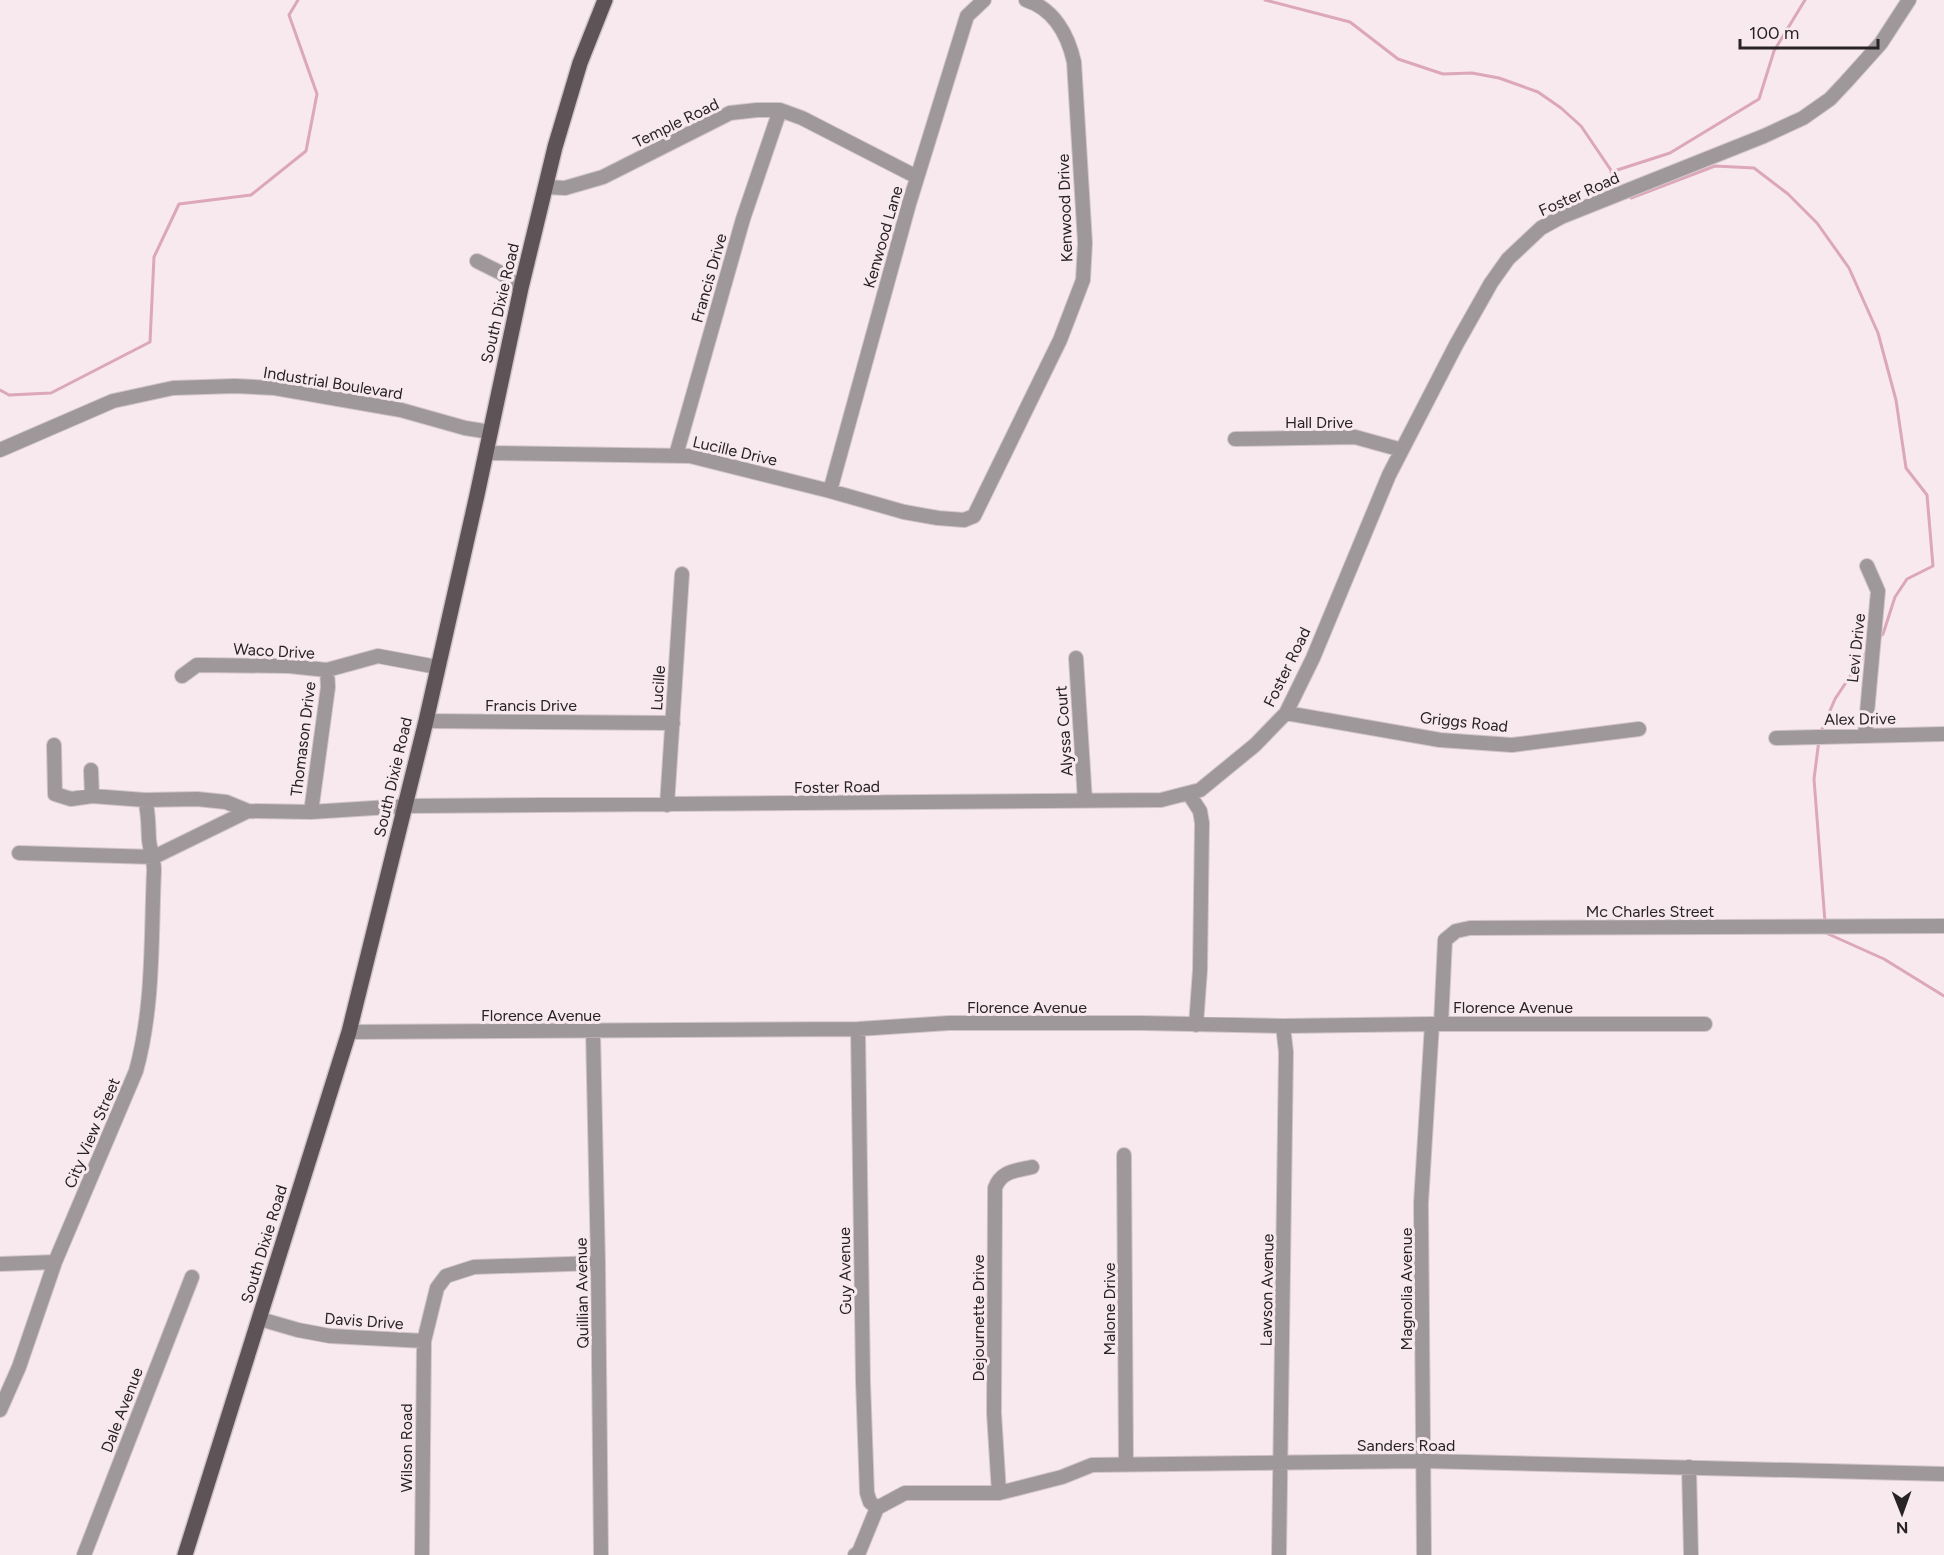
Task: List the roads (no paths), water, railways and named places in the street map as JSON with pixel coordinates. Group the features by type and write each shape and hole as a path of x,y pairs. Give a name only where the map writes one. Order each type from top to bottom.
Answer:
{"main road":[{"name":"South Dixie Road","path":"185,1555 349,1032 426,721 521,288 555,147 576,74 605,0"}],"street":[{"name":"Kenwood Drive","path":"971,518 977,513 992,484 1060,340 1083,280 1085,243 1074,62 1070,44 1060,26 1048,12 1026,0"},
{"name":"Foster Road","path":"405,806 1161,800 1200,790 1254,745 1286,713 1389,475 1456,345 1491,283 1508,260 1541,228 1561,217 1764,136 1803,118 1830,99 1846,82 1881,43 1909,0"},
{"name":"Kenwood Lane","path":"830,491 917,177 967,16 976,3"},
{"name":"Temple Road","path":"546,187 565,188 603,177 730,113 780,110 802,118 917,177"},
{"name":"Francis Drive","path":"676,455 743,219 780,110"},
{"path":"477,261 501,273 521,288"},
{"name":"Industrial Boulevard","path":"0,450 113,401 173,388 235,386 275,388 401,410 465,428 489,432"},
{"name":"Hall Drive","path":"1235,439 1355,438 1402,450"},
{"name":"Lucille Drive","path":"486,453 690,456 904,512 938,518 964,520 971,518"},
{"name":"Levi Drive","path":"1864,735 1878,591 1867,566"},
{"name":"Lucille","path":"667,805 682,574"},
{"name":"Waco Drive","path":"182,676 197,665 289,666 327,670 378,656 437,667"},
{"name":"Alyssa Court","path":"1076,658 1085,801"},
{"name":"Thomason Drive","path":"310,812 328,687 327,670"},
{"name":"Griggs Road","path":"1286,713 1440,740 1512,745 1639,729"},
{"name":"Francis Drive","path":"426,721 673,723"},
{"name":"Alex Drive","path":"1776,738 1944,734"},
{"path":"54,745 55,794 71,799 92,796 145,800 197,799 226,802 248,810 310,812 405,806"},
{"path":"92,770 92,796"},
{"path":"1189,794 1200,811 1202,823 1200,970 1196,1025"},
{"name":"City View Street","path":"0,1410 19,1367 55,1262 136,1071 142,1048 147,1016 154,857 149,844 149,814 145,800"},
{"path":"19,853 154,857 248,810"},
{"name":"Mc Charles Street","path":"1437,1024 1445,940 1456,931 1470,928 1944,926"},
{"name":"Florence Avenue","path":"349,1032 858,1029 949,1023 1283,1026 1705,1024"},
{"name":"Magnolia Avenue","path":"1424,1555 1422,1203 1437,1024"},
{"name":"Lawson Avenue","path":"1279,1555 1286,1052 1283,1026"},
{"name":"Guy Avenue","path":"858,1029 863,1382 867,1482 870,1502 877,1508"},
{"name":"Quillian Avenue","path":"593,1031 601,1555"},
{"name":"Malone Drive","path":"1124,1155 1126,1464"},
{"name":"Dejournette Drive","path":"999,1493 994,1413 995,1188 998,1180 1004,1174 1032,1167"},
{"path":"0,1264 55,1262"},
{"name":"Davis Drive","path":"260,1318 298,1330 330,1336 424,1341 437,1288 446,1276 474,1267 598,1263"},
{"name":"Dale Avenue","path":"84,1555 192,1277"},
{"name":"Wilson Road","path":"423,1555 424,1341"},
{"name":"Sanders Road","path":"877,1508 905,1493 999,1493 1030,1487 1062,1478 1092,1465 1424,1461 1944,1474"},
{"path":"1689,1467 1690,1555"},
{"path":"855,1555 860,1552 877,1508"}],"waterway":[{"path":"0,390 9,395 51,393 150,342 154,257 179,204 251,195 306,151 317,94 289,15 298,0"},
{"path":"1265,0 1350,22 1398,59 1443,74 1472,73 1499,78 1538,92 1581,126 1621,185"},
{"path":"1611,172 1670,153 1759,99 1774,51 1805,0"},
{"path":"1631,198 1715,166 1754,168 1788,194 1817,223 1849,268 1878,333 1896,400 1906,468 1927,495 1933,566 1907,579 1895,597 1883,634 1879,637"},
{"path":"1820,734 1835,699 1867,651"},
{"path":"1819,740 1814,779 1825,922"},
{"path":"1825,931 1884,959 1944,996"}]}
